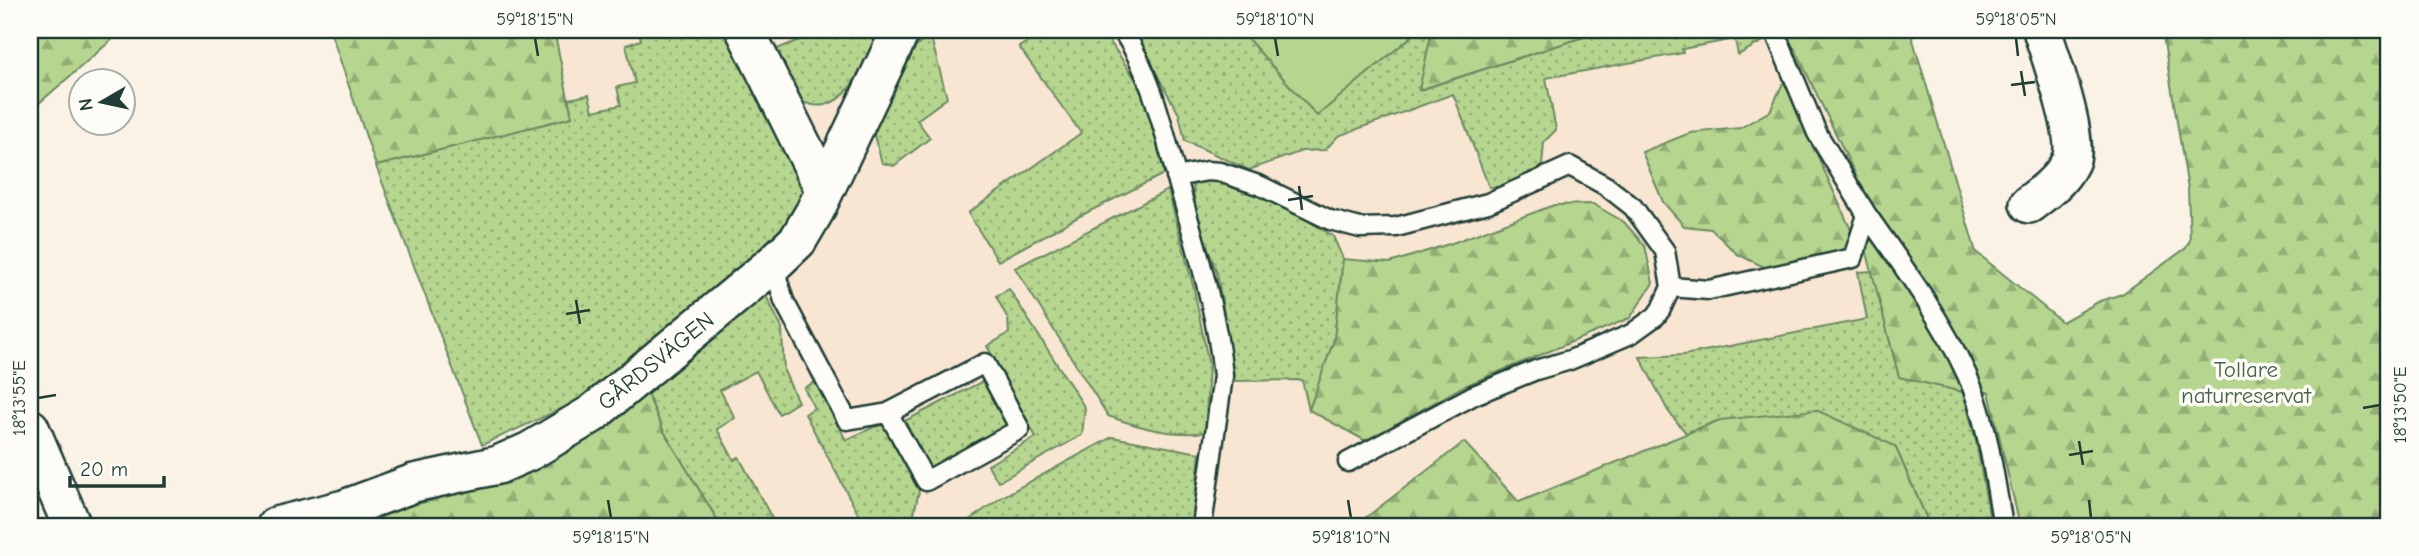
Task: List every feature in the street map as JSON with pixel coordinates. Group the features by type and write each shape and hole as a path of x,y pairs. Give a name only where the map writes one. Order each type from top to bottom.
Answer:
{"street":[{"name":"GÅRDSVÄGEN","path":"276,526 344,509 414,484 498,466 530,451 592,414 773,264 797,240 815,211 901,30"},
{"path":"2029,204 2055,184 2072,159 2073,136 2042,30"},
{"path":"754,32 824,189"},
{"path":"30,428 72,526"}],"lane":[{"path":"1122,30 1143,65 1155,99 1210,302 1221,355 1223,376 1202,526"},
{"path":"1774,30 1817,133 1867,215 1922,293 1967,375 1983,419 2003,526"},
{"path":"1176,177 1207,171 1220,172 1261,186 1330,220 1360,228 1396,227 1488,203 1570,166 1606,186 1633,207 1665,251 1671,287 1656,316 1630,334 1570,360 1536,370 1475,395 1348,462"},
{"path":"1671,287 1709,290 1853,258 1867,215"},
{"path":"773,264 784,301 847,420 888,413 985,363 1020,429 926,481 888,413"}],"shaded area":[{"path":"554,30 1432,30 1420,90 1605,30 1777,30 1795,49 1984,365 2020,526 1930,526 1895,446 1720,420 1519,502 1368,516 1351,526 721,526 572,117"}],"green space":[{"path":"30,30 123,30 82,66 66,66 66,80 30,111"},
{"path":"330,30 554,30 572,117 376,166"},
{"path":"639,30 731,30 797,165 807,202 797,227 585,398 482,445 376,166 572,117 568,99 589,95 593,111 621,105 617,87 635,83 626,45 641,40"},
{"path":"824,30 883,30 856,80 847,91 837,100 825,105 813,105 800,101 794,95 772,51"},
{"path":"1046,30 1102,30 1148,98 1164,174 998,261 968,213 1081,133 1019,47"},
{"path":"1132,30 1240,30 1317,115 1419,30 1432,30 1420,90 1605,30 1764,30 1767,39 1738,55 1735,39 1682,49 1683,53 1546,78 1556,130 1544,142 1542,166 1517,182 1489,187 1453,94 1338,136 1325,150 1302,151 1249,170 1185,141 1179,114"},
{"path":"1240,30 1419,30 1317,116"},
{"path":"1432,30 1605,30 1419,90"},
{"name":"Tollare naturreservat","path":"1777,30 1910,30 1976,252 2062,322 2100,301 2122,294 2186,248 2190,240 2188,189 2162,30 2389,30 2389,526 2020,526 1989,392 1963,392 1899,377 1867,253 1872,209 1795,49"},
{"path":"930,34 947,98 917,120 930,138 894,166 882,163 874,135 881,94 914,49"},
{"path":"1784,81 1851,230 1846,250 1766,268 1737,254 1711,229 1684,226 1663,202 1642,152 1690,133 1740,128 1770,111"},
{"path":"1228,180 1302,217 1333,236 1343,259 1334,340 1309,410 1302,380 1235,381 1217,273 1195,213 1193,181"},
{"path":"1168,190 1194,289 1209,366 1205,432 1168,432 1108,416 1015,268"},
{"path":"1593,204 1624,222 1645,246 1653,283 1630,318 1462,387 1366,441 1309,410 1334,340 1343,259 1390,263 1554,205"},
{"path":"1872,271 1899,377 1963,392 1976,441 1991,526 1930,526 1895,446 1720,420 1686,433 1668,411 1640,357 1684,355 1867,319 1858,272"},
{"path":"761,286 782,328 784,371 798,402 779,414 756,371 720,390 735,418 717,429 734,460 739,457 776,526 721,526 663,430 643,384"},
{"path":"1009,289 1085,408 1082,435 998,482 988,465 1036,437 987,346 1009,333 1008,319 996,296"},
{"path":"985,380 1008,428 927,471 901,423"},
{"path":"815,382 846,440 883,425 919,491 911,526 872,526 863,523 805,414 814,408 804,388"},
{"path":"643,384 663,430 721,526 330,526 433,500 543,461"},
{"path":"1816,410 1895,446 1930,526 1351,526 1368,516 1464,442 1519,502 1720,420"},
{"path":"1112,437 1200,453 1192,526 961,526 1002,497"}]}
